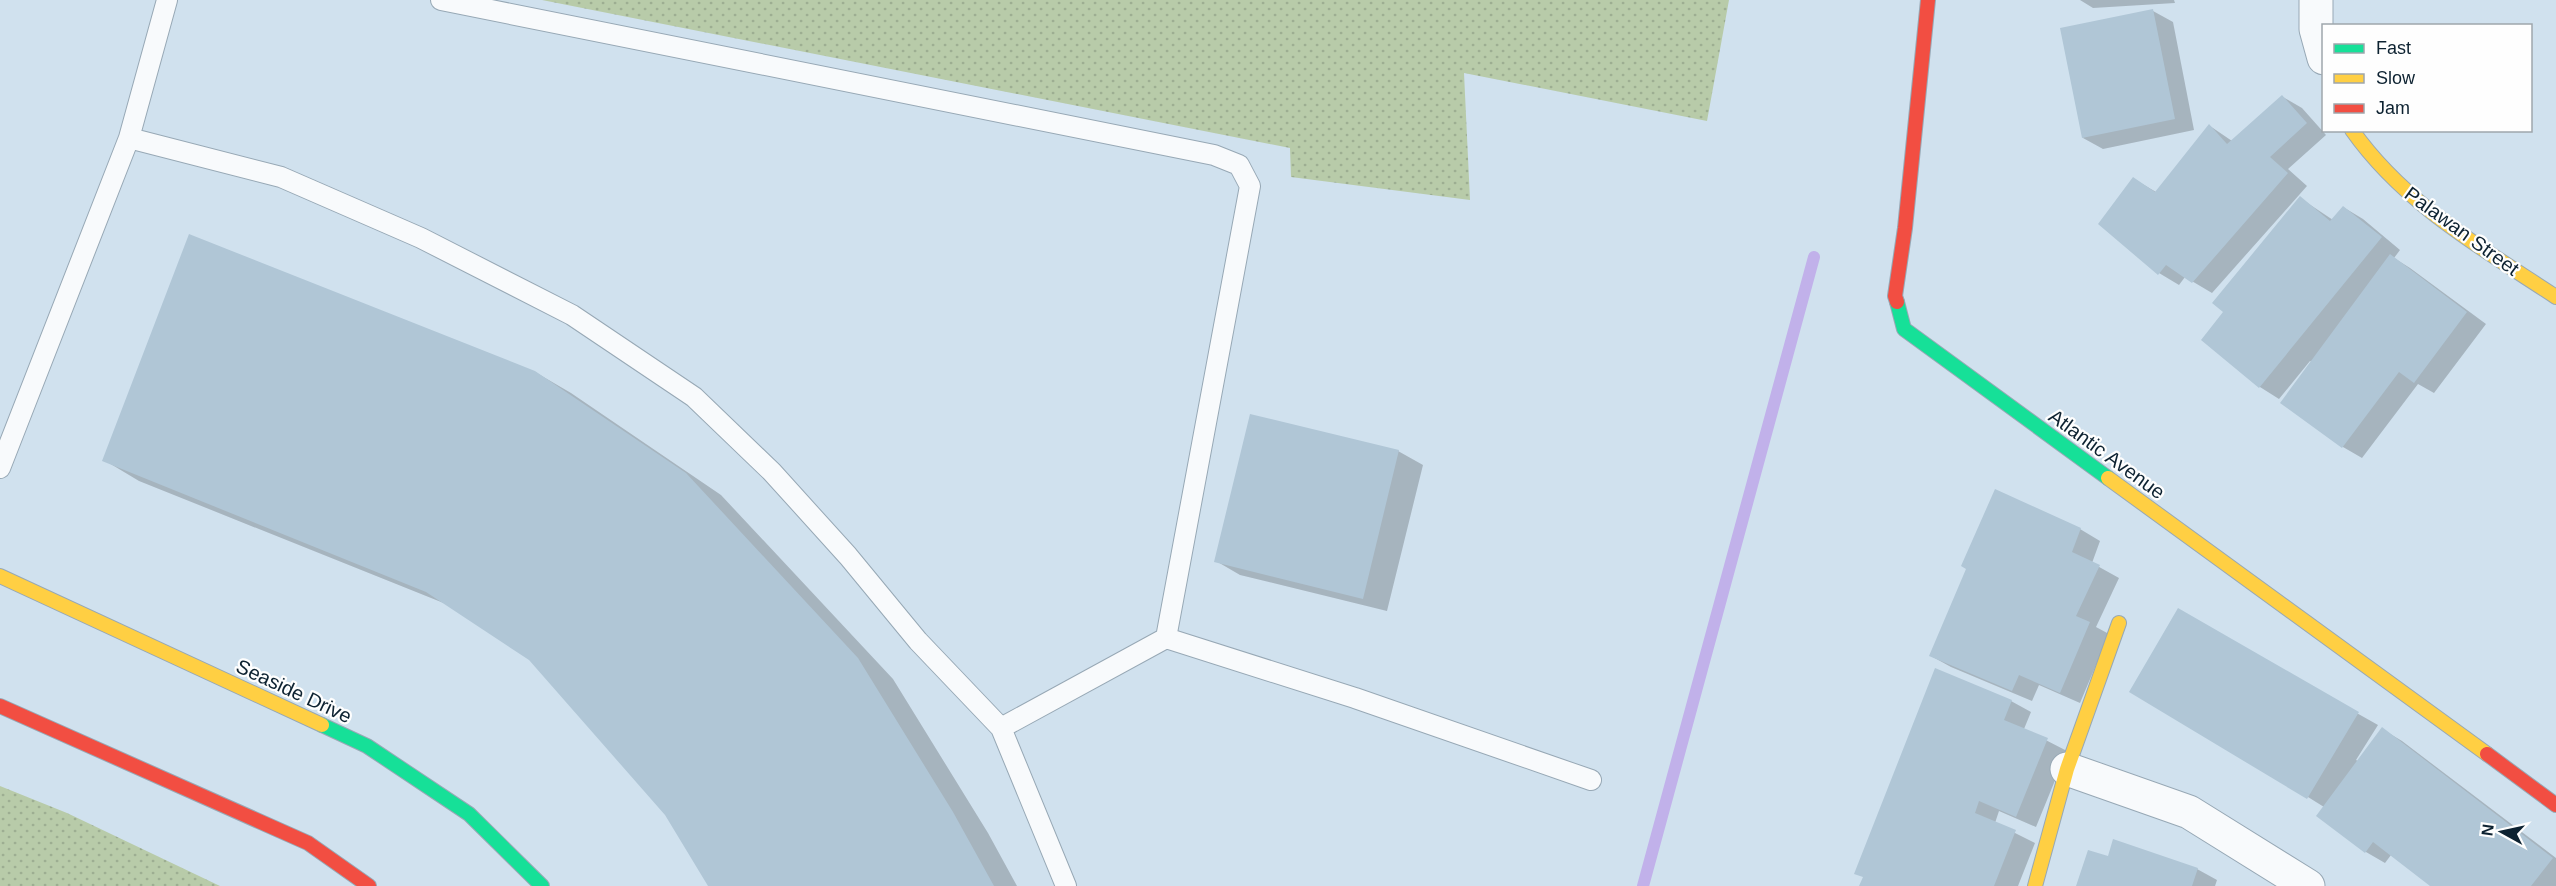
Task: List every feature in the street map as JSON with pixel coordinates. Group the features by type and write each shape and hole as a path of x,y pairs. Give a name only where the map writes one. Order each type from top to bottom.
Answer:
{"street":[{"name":"Atlantic Avenue","path":"1928,0 1905,228 1895,296 1904,329 2556,805"},
{"path":"2316,0 2316,29 2322,51"},
{"name":"Palawan Street","path":"2353,132 2365,153 2421,206 2556,297"},
{"name":"Seaside Drive","path":"0,576 367,746 469,814 542,886"},
{"path":"2035,886 2067,770 2119,623"},
{"path":"0,706 308,843 369,886"},
{"path":"2067,770 2189,812 2290,881"}],"lane":[{"path":"0,468 129,138 168,0"},
{"path":"441,0 1214,155 1239,165 1250,186 1166,638"},
{"path":"129,138 281,177 421,238 572,315 694,397 772,472 848,556 918,641 1001,728 1066,886"},
{"path":"1001,728 1166,638 1355,698 1590,780"}],"green space":[{"path":"542,0 1729,0 1707,121 1464,73 1470,200 1291,177 1290,148"},
{"path":"0,786 67,813 220,886 0,886"}],"building":[{"path":"2153,9 2175,119 2082,138 2060,28"},
{"path":"2282,95 2307,123 2270,157 2288,173 2192,283 2166,265 2158,275 2098,224 2133,177 2155,192 2209,124 2227,144"},
{"path":"2300,196 2330,221 2343,206 2382,237 2259,388 2201,340 2223,312 2212,303"},
{"path":"189,234 535,371 686,473 858,658 953,812 994,886 708,886 665,815 529,660 426,592 102,461"},
{"path":"2390,254 2467,312 2414,383 2399,372 2342,448 2280,403"},
{"path":"1250,414 1399,450 1363,599 1214,562"},
{"path":"1995,489 2081,528 2072,552 2100,565 2076,616 2090,622 2060,693 2019,675 2012,691 1929,656 1966,569 1961,566"},
{"path":"2178,608 2359,712 2307,799 2129,692"},
{"path":"1935,668 2012,700 2004,720 2048,738 2016,817 1979,801 1975,813 2016,830 1994,886 1859,886 1863,877 1854,874"},
{"path":"2382,727 2553,858 2531,886 2430,886 2373,842 2365,853 2316,816"},
{"path":"2113,839 2198,868 2192,886 2076,886 2088,850 2108,856"}],"waterway":[{"path":"1643,886 1814,257"}],"traffic: fast":[{"path":"1897,302 1904,329 2108,478"},
{"path":"322,725 367,746 469,814 542,886"}],"traffic: slow":[{"path":"2354,132 2395,180 2420,202 2473,242 2556,297"},
{"path":"2108,478 2487,754"},
{"path":"0,576 322,725"},
{"path":"2035,886 2067,769 2119,623"}],"traffic: jam":[{"path":"1897,302 1895,296 1905,228 1928,0"},
{"path":"0,706 308,843 369,886"},
{"path":"2487,754 2556,805"}]}
